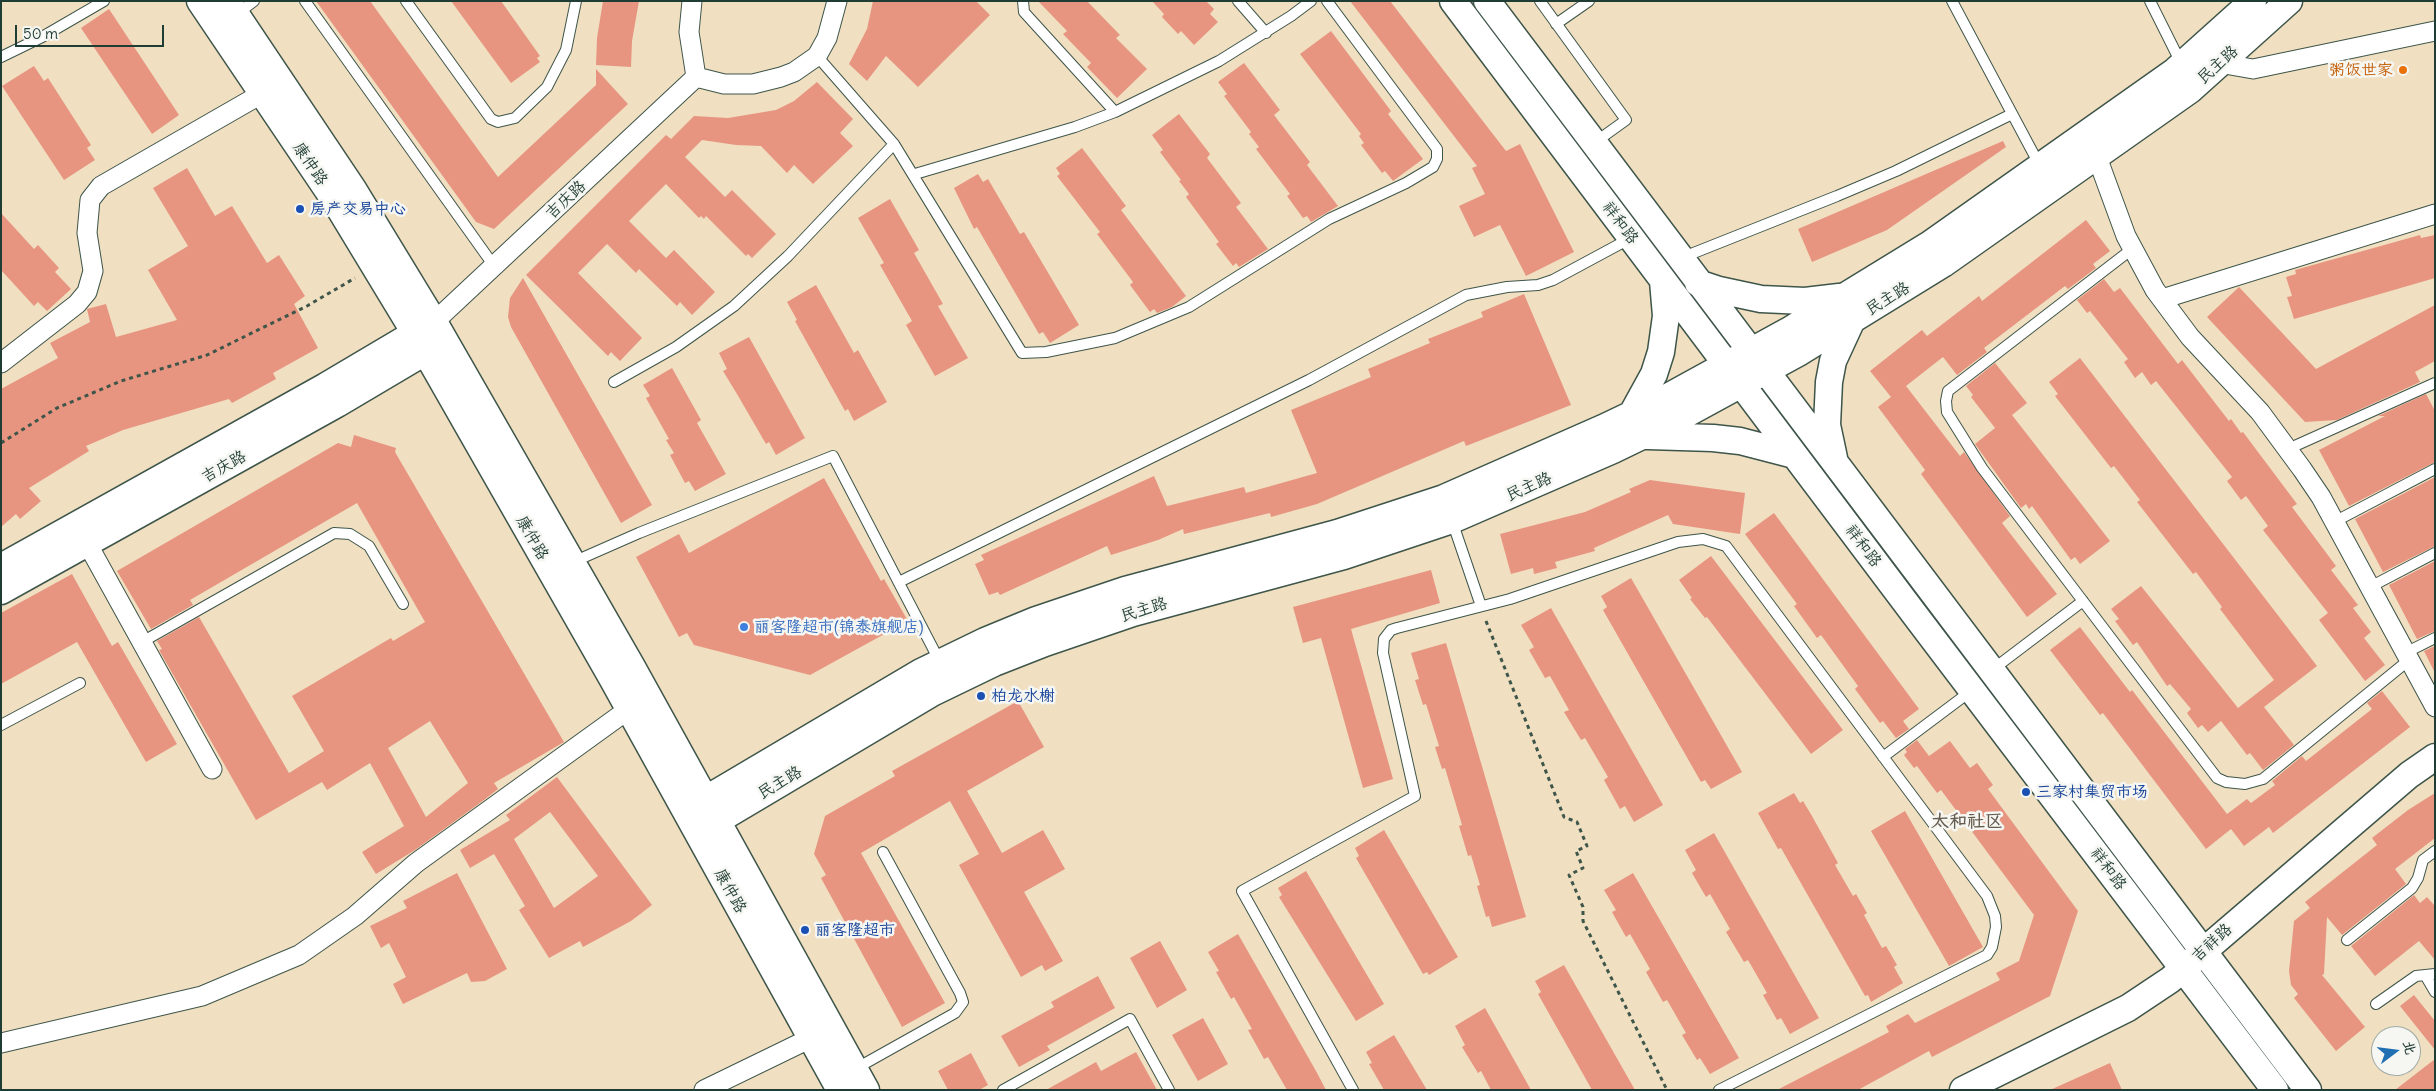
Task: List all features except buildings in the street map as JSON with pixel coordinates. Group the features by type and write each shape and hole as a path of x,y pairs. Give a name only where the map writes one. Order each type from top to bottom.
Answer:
{"main road":[{"name":"康仲路","path":"200,1 263,93 375,267 431,334 572,563 701,816 811,1038 853,1083"},
{"name":"祥和路","path":"1453,1 2275,1090"},
{"name":"祥和路","path":"1487,1 2308,1090"},
{"name":"民主路","path":"1758,362 1850,295 1930,244 2041,167 2182,65 2253,1"},
{"name":"民主路","path":"701,816 932,693 1011,656 1133,613 1344,556 1452,520 1758,362 1851,322 1943,264 2190,90 2289,1"},
{"name":"康仲路","path":"239,6 353,189 630,709 701,816 853,1083"},
{"path":"1663,281 1666,316 1661,352 1636,425 1740,441 1794,455"},
{"path":"1698,283 1740,296 1783,301 1828,299 1850,295"},
{"path":"1836,466 1827,425 1827,404 1834,361 1851,322"},
{"name":"吉庆路","path":"1,591 87,543 431,334"},
{"name":"吉庆路","path":"1,567 326,386 431,334"},
{"name":"民主路","path":"701,816 940,663 1036,620 1125,590 1328,535 1444,498 1636,425"},
{"name":"吉祥路","path":"1963,1090 2128,1008 2184,968 2401,781 2435,757"}],"street":[{"path":"692,1 689,32 696,77 724,84 760,83 794,72 817,56 827,38 837,1"},
{"path":"2219,64 2253,69 2435,31"},
{"name":"吉庆路","path":"431,334 494,266 696,77"},
{"path":"1,363 77,304 88,292 93,271 87,233 90,200 101,186 263,93"},
{"path":"2097,157 2110,197 2132,249 2162,299 2190,337 2248,398 2288,449 2316,490 2435,707"},
{"path":"2162,299 2435,214"},
{"path":"87,543 212,769"},
{"path":"1,1043 202,996 299,955 355,916 416,862 630,709"},
{"path":"704,1090 811,1038"}],"lane":[{"path":"1,57 42,37 104,1"},
{"path":"305,1 494,266"},
{"path":"406,1 491,120 498,122 515,118 547,87 566,50 576,1"},
{"path":"1023,1 1024,12 1115,112"},
{"path":"1238,1 1266,33"},
{"path":"915,174 1067,130 1115,112 1189,77 1266,33 1310,1"},
{"path":"817,56 894,144 915,174 1022,353 1093,344 1157,322 1219,290 1330,219 1358,204 1406,184 1433,167 1437,159 1437,149 1326,1"},
{"path":"1540,1 1626,120 1594,144"},
{"path":"1556,24 1589,1"},
{"path":"1952,1 2041,167"},
{"path":"2150,1 2182,65"},
{"path":"1680,258 1879,178 2012,114"},
{"path":"614,382 676,347 734,306 788,256 894,144"},
{"path":"899,582 1309,380 1466,295 1546,283 1632,238"},
{"path":"2132,249 1948,391 1946,401 1947,412 1982,468 2217,778 2236,784 2245,784 2263,779 2407,657 2435,638"},
{"path":"2288,449 2435,383"},
{"path":"572,563 639,533 833,456 940,663"},
{"path":"2334,522 2435,469"},
{"path":"1452,520 1481,606"},
{"path":"142,642 334,532 350,534 369,546 402,604"},
{"path":"1353,1090 1242,892 1414,796 1383,653 1384,639 1391,630 1397,628 1510,599 1678,542 1696,540 1715,541 1726,546 1986,896 1996,916 1992,947 1987,955 1719,1090"},
{"path":"2370,587 2435,553"},
{"path":"1991,671 2083,601"},
{"path":"1,725 80,683"},
{"path":"1883,756 1972,690"},
{"path":"2348,940 2412,888 2418,878 2423,860 2435,851"},
{"path":"853,1083 955,1013 963,1002 960,992 883,852"},
{"path":"2376,1004 2416,976 2430,974 2435,992"},
{"path":"1003,1090 1130,1019 1168,1090"}],"path":[{"path":"1,442 58,408 102,389 207,354 307,306 375,267"},
{"path":"1481,606 1564,817 1577,822 1587,846 1576,852 1583,868 1569,875 1583,907 1583,922 1667,1090"}],"place":[{"name":"粥饭世家","path":"2403,70"},
{"name":"房产交易中心","path":"300,209"},
{"name":"丽客隆超市(锦泰旗舰店)","path":"744,627"},
{"name":"柏龙水榭","path":"981,696"},
{"name":"三家村集贸市场","path":"2026,792"},
{"name":"丽客隆超市","path":"805,930"}],"district":[{"name":"太和社区","path":"1967,822"}]}
